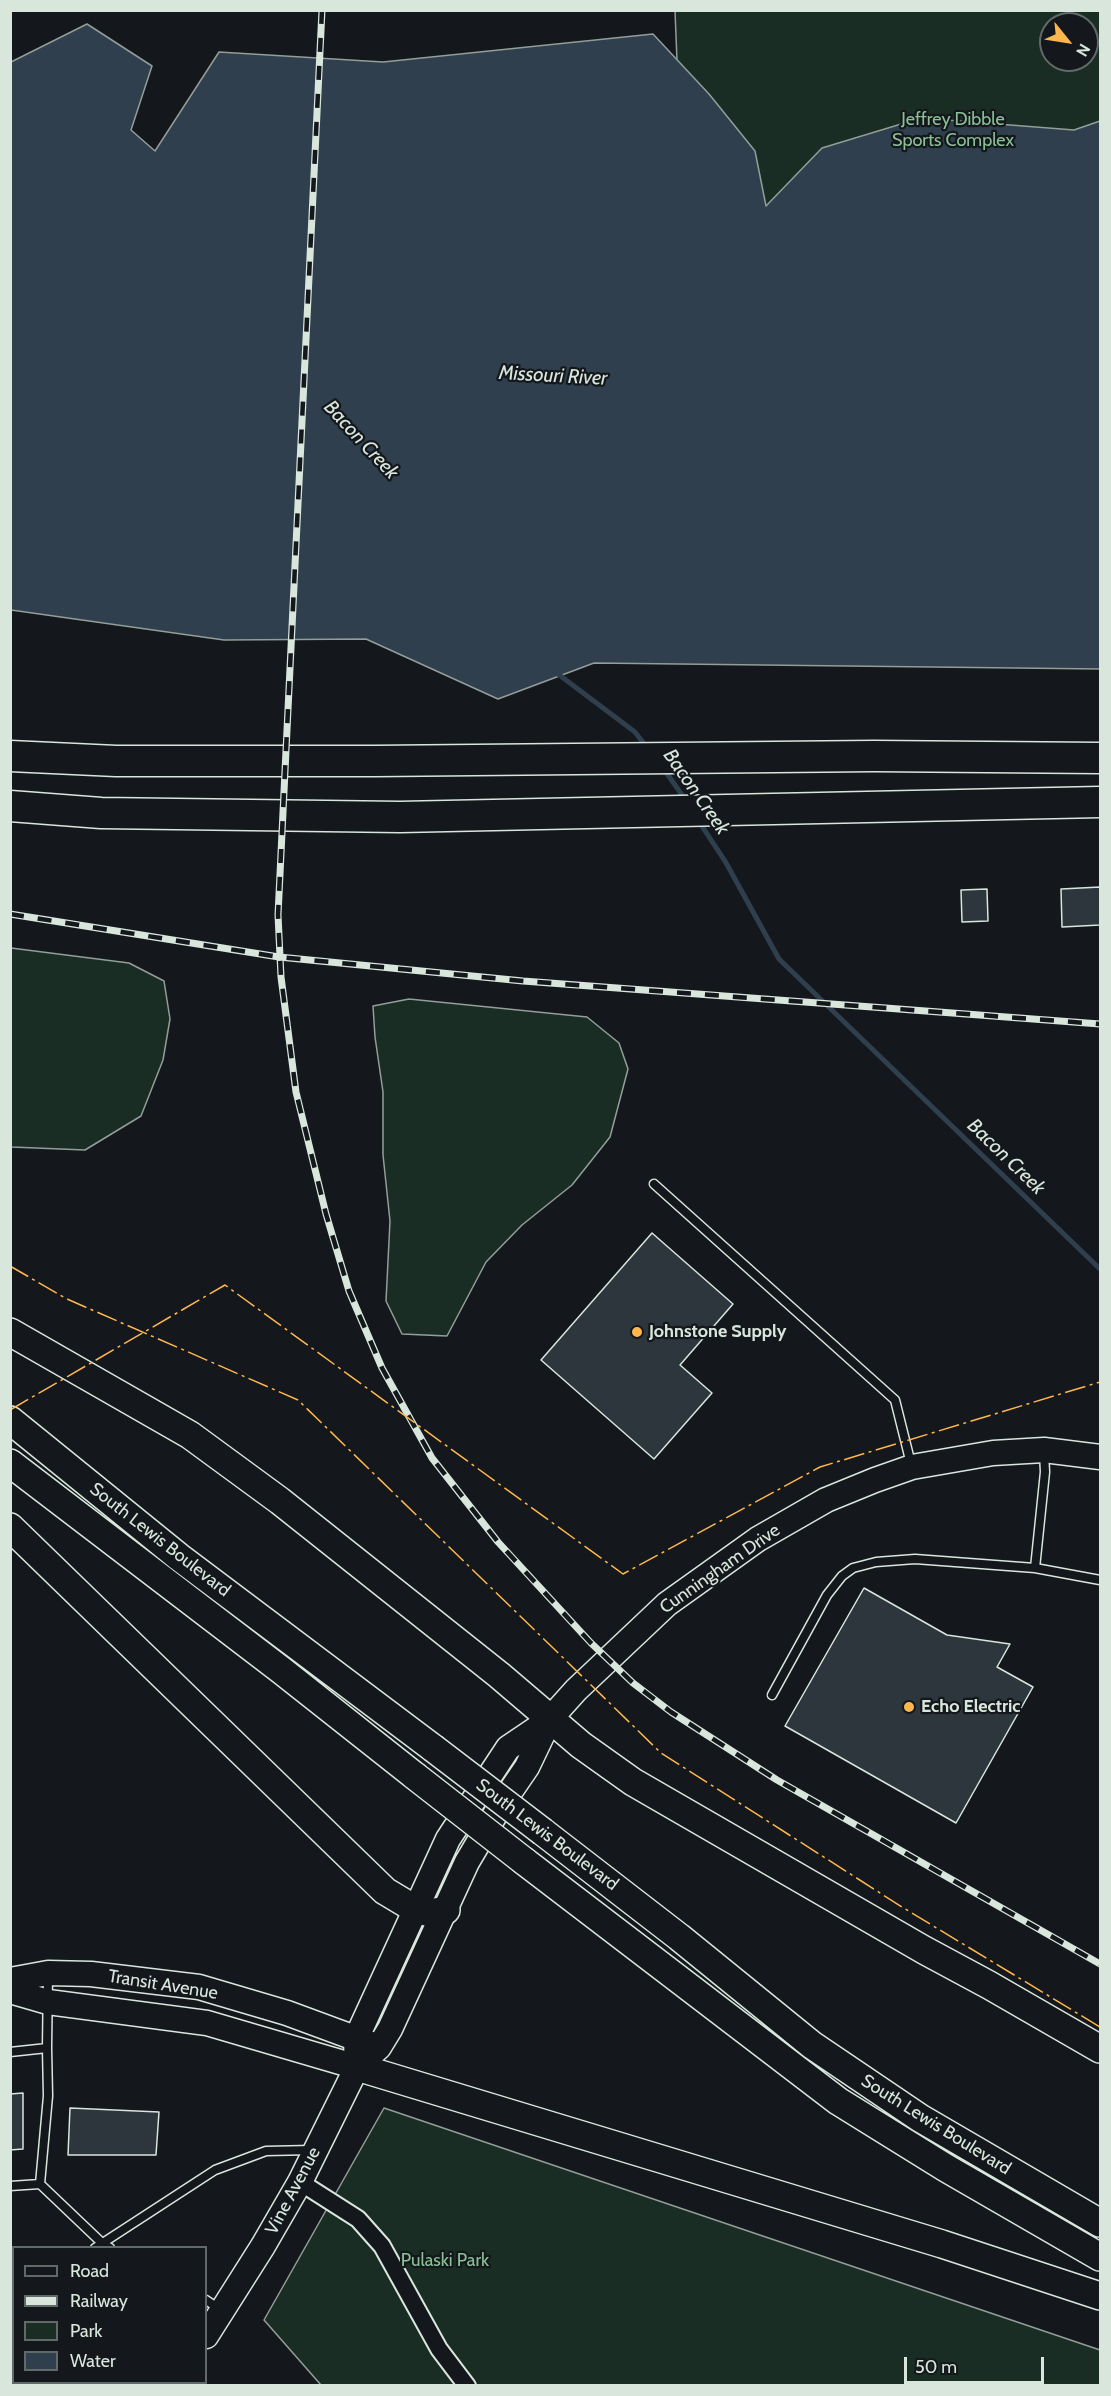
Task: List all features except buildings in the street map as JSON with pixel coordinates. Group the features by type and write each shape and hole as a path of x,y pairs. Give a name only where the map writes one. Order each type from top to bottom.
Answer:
{"highway":[{"path":"10,756 116,761 874,756 1101,758"},
{"path":"10,806 101,813 400,817 1101,802"}],"main road":[{"path":"10,1332 190,1435 354,1559 404,1602 499,1675 581,1745 633,1782 1101,2049"},
{"name":"South Lewis Boulevard","path":"10,1420 179,1557 543,1832 679,1937 812,2045 920,2118 1101,2223"},
{"name":"Cunningham Drive","path":"379,2047 411,1986 467,1862 527,1767 550,1719 576,1690 667,1604 758,1539 826,1500 912,1467 993,1453 1044,1450 1101,1456"},
{"name":"South Lewis Boulevard","path":"10,1463 838,2101 946,2168 1101,2257"},
{"path":"10,1527 385,1891 416,1909 430,1913 446,1910"},
{"path":"550,1719 508,1748 448,1839 356,2039 357,2067 942,2244 1101,2296"},
{"name":"Transit Avenue","path":"10,1980 48,1973 130,1977 199,1987 287,2013 379,2047"},
{"name":"Transit Avenue","path":"10,1991 48,2002 207,2023 357,2067"},
{"name":"Vine Avenue","path":"207,2332 214,2305 263,2246 300,2182 357,2067 379,2047"}],"street":[{"path":"300,2182 358,2219 382,2246 439,2349 467,2385"}],"lane":[{"path":"654,1185 895,1400 912,1467"},
{"path":"1035,1568 1045,1472 1044,1450"},
{"path":"772,1695 827,1594 842,1576 853,1568 876,1562 915,1559 1035,1568 1101,1580"},
{"path":"40,2184 48,2096 48,1973"},
{"path":"10,2052 47,2048"},
{"path":"10,2186 40,2184 102,2246 215,2170 266,2151 316,2150"}],"green space":[{"name":"Jeffrey Dibble Sports Complex","path":"675,11 1100,11 1100,258 684,234"},
{"path":"11,948 129,963 164,981 170,1019 163,1060 141,1116 85,1150 11,1147"},
{"path":"409,999 587,1017 619,1043 628,1069 610,1137 572,1185 522,1225 486,1262 447,1336 402,1334 386,1301 390,1221 383,1155 383,1092 373,1006"},
{"name":"Pulaski Park","path":"384,2108 1100,2350 1100,2385 321,2385 264,2320"}],"water":[{"name":"Missouri River","path":"87,24 152,66 131,130 155,151 219,52 383,62 653,34 709,94 755,151 766,206 822,148 921,118 1074,130 1100,121 1100,669 594,663 498,699 366,639 224,640 11,610 11,62"}],"waterway":[{"name":"Bacon Creek","path":"554,671 635,732 648,749"},
{"name":"Bacon Creek","path":"663,768 687,802"},
{"name":"Bacon Creek","path":"698,820 725,861 779,959 1100,1269"}],"railway":[{"path":"322,10 278,915 281,977 296,1092 326,1214 349,1291 382,1368 432,1458 498,1542 591,1643 633,1683 671,1712 777,1780 1100,1964"},
{"path":"10,914 279,957 523,981 1100,1024"}],"power":[{"path":"10,1266 67,1299 298,1400 661,1753 902,1907 1100,2027"},
{"path":"10,1410 225,1285 623,1574 820,1467 1100,1382"}],"place":[{"name":"Johnstone Supply","path":"637,1332"},
{"name":"Echo Electric","path":"909,1707"}]}
